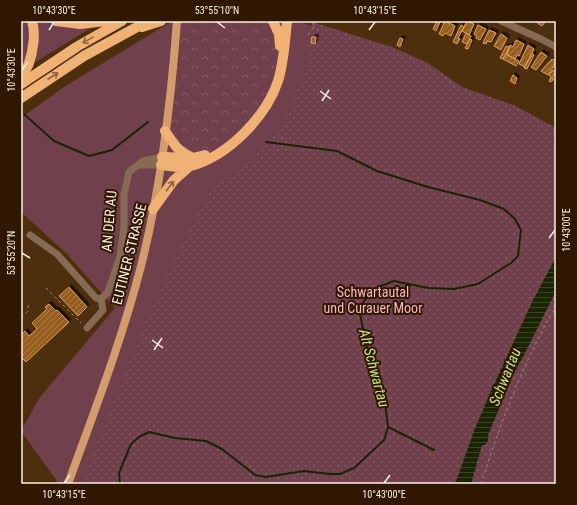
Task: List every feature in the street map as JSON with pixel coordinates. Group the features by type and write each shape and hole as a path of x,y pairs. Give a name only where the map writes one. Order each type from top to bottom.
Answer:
{"highway":[{"path":"21,76 29,63 33,43 34,26 32,21"},
{"path":"56,21 80,24 106,21"},
{"path":"21,84 78,46 122,21"},
{"path":"161,161 180,167 191,162 210,153 235,136 254,117 266,98 276,76 279,62 279,34 273,21"},
{"path":"153,209 174,180 191,162 212,156 232,144 255,122 268,102 277,83 282,67 287,21"},
{"path":"21,98 84,56 130,31 155,22"},
{"path":"165,131 178,149 191,162"}],"main road":[{"name":"EUTINER STRASSE","path":"68,484 126,320 141,265 153,209 161,161 177,21"}],"street":[{"path":"501,21 556,47"},
{"name":"AN DER AU","path":"87,328 103,310 101,299 108,292 120,256 124,226 124,194 129,172 135,166 161,161"},
{"path":"30,235 57,254 96,298 101,299"}],"path":[{"path":"308,35 314,28 314,21"},
{"path":"46,288 87,328"},
{"path":"21,317 28,310 28,304"},
{"path":"481,484 526,363 556,306"}],"green space":[{"path":"21,21 102,21 21,71"},
{"name":"Schwartautal und Curauer Moor","path":"172,21 179,21 282,49 280,21 297,21 376,47 428,484 59,484 21,431 40,397 115,308 66,253 21,212 21,118 64,87"},
{"path":"179,21 280,21 282,49 279,73 258,119 220,154 167,157"},
{"name":"Schwartautal und Curauer Moor","path":"312,22 392,47 428,63 462,87 516,106 556,128 556,135 553,139 556,141 556,484 81,484 155,300 203,202 215,186 258,157 257,154 289,114 306,69"}],"water":[{"name":"Schwartau","path":"556,257 556,291 513,375 488,435 488,441 485,445 482,445 471,484 455,484 474,431 490,393 533,300"}],"building":[{"path":"437,21 440,22 436,31 433,29"},
{"path":"445,21 455,26 451,36 445,33 443,36 439,34"},
{"path":"467,21 474,24 469,35 462,31"},
{"path":"546,21 542,26 536,22"},
{"path":"461,25 464,27 458,38 460,39 457,44 453,42"},
{"path":"478,25 486,29 480,40 476,38 477,36 474,34"},
{"path":"489,30 496,33 491,42 487,41 486,44 483,43"},
{"path":"466,33 471,36 467,44 462,42"},
{"path":"501,34 507,38 501,50 494,46"},
{"path":"312,37 316,37 315,44 311,43"},
{"path":"400,38 403,39 400,47 397,45"},
{"path":"470,39 472,40 468,49 465,48"},
{"path":"516,40 524,44 519,56 517,55 515,59 507,55 510,45 513,47"},
{"path":"528,45 534,49 525,67 519,64"},
{"path":"506,46 509,47 508,51 503,59 500,58"},
{"path":"541,52 547,56 536,70 531,67"},
{"path":"532,53 534,55 527,69 524,68"},
{"path":"506,54 519,61 516,66 503,59"},
{"path":"552,59 556,61 556,63 548,75 541,71"},
{"path":"553,70 556,72 552,78 554,79 551,82 549,81 551,77 549,75"},
{"path":"513,75 517,78 515,84 510,81"},
{"path":"69,287 87,307 78,316 59,296"},
{"path":"49,304 69,322 26,362 21,357 21,335 25,331 29,336 37,329 32,323 47,309 45,307"}],"waterway":[{"name":"Alt Schwartau","path":"25,115 54,141 89,156 112,150 148,122"},
{"name":"Alt Schwartau","path":"120,484 119,473 131,444 139,437 149,432 175,438 206,441 222,449 255,475 266,477 304,471 340,474 354,468 384,440 388,427 384,394 366,344 360,314 363,303 369,294 381,286 394,281 428,288 454,289 478,284 511,263 518,256 521,230 515,219 504,209 480,200 428,187 377,171 337,151 266,142"},
{"path":"388,427 434,450"}]}
